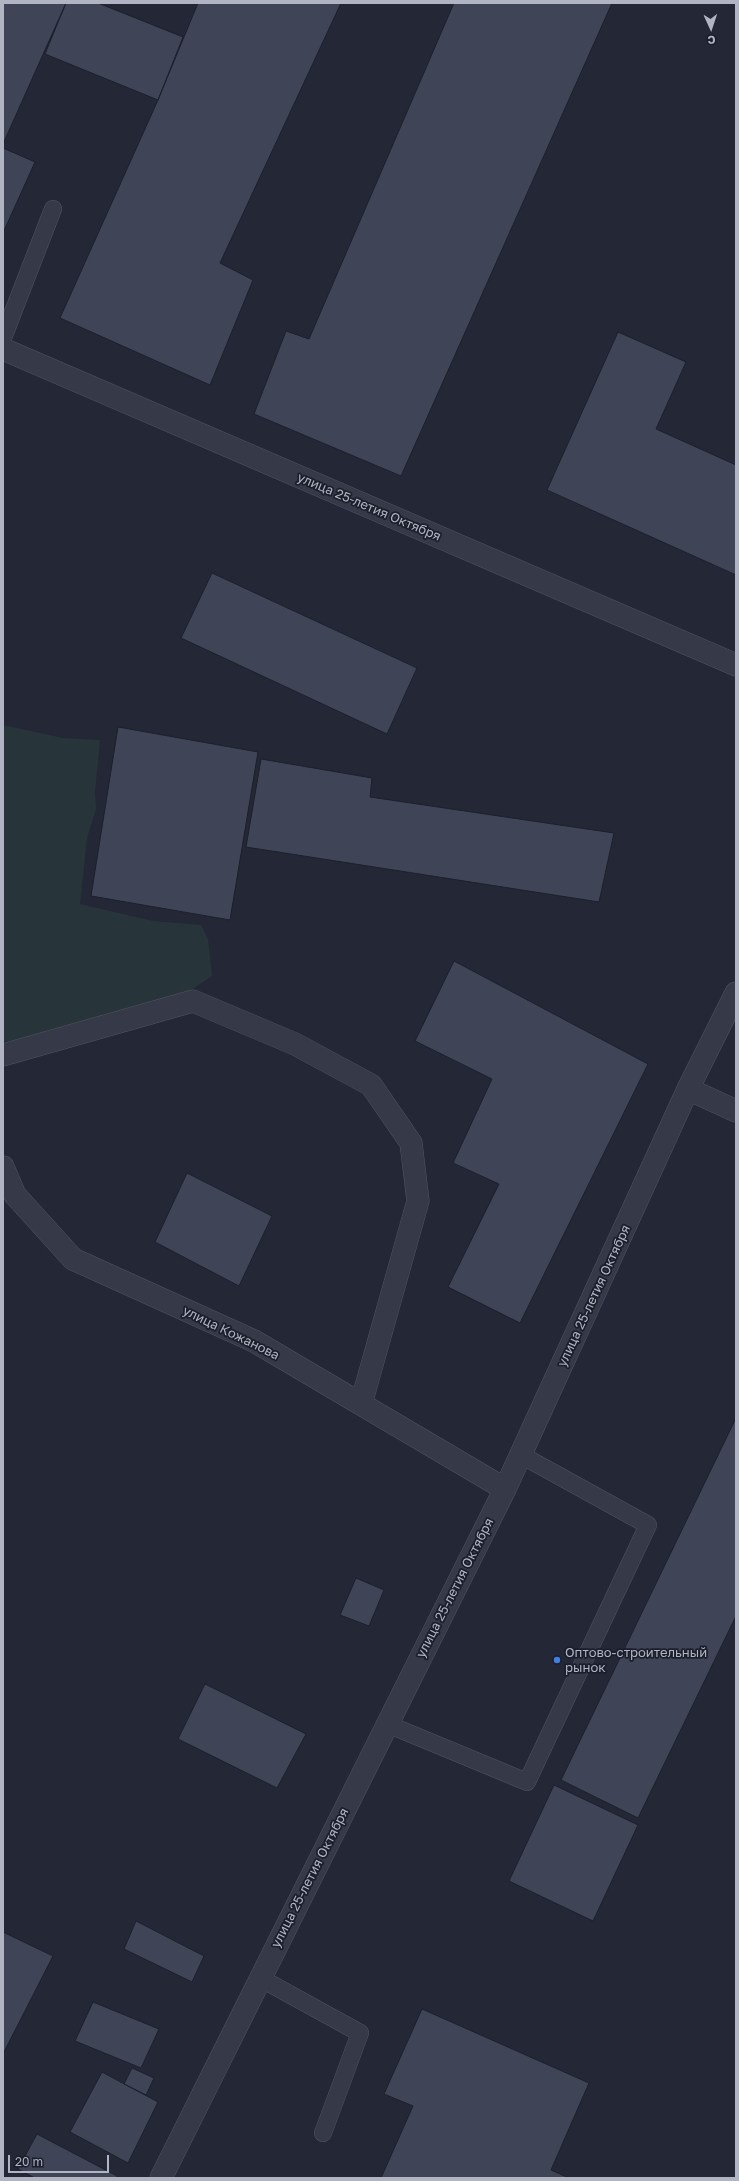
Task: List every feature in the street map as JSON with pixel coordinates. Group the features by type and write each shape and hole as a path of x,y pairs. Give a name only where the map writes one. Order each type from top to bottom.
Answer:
{"street":[{"name":"улица 25-летия Октября","path":"3,349 736,665"},
{"name":"улица 25-летия Октября","path":"161,2178 505,1489 688,1089 736,992"},
{"path":"3,1055 193,1001 295,1044 371,1084 411,1143 418,1201 360,1404"},
{"path":"688,1089 736,1111"},
{"name":"улица Кожанова","path":"3,1167 14,1195 73,1259 254,1341 505,1489"}],"lane":[{"path":"3,338 53,209"},
{"path":"387,1724 527,1782 648,1525 520,1455"},
{"path":"260,1978 360,2033 323,2133"}],"shaded area":[{"path":"3,725 63,738 100,740 95,792 96,809 87,838 80,904 153,921 201,925 208,939 212,976 185,994 21,1045 3,1041"}],"building":[{"path":"3,3 66,3 3,144"},
{"path":"66,3 98,3 183,37 158,100 45,54"},
{"path":"198,3 341,3 220,263 253,280 210,385 60,318 158,100"},
{"path":"454,3 612,3 401,476 254,414 286,331 309,339"},
{"path":"3,148 35,162 3,233"},
{"path":"618,332 686,362 656,429 736,465 736,575 547,490"},
{"path":"212,573 417,668 387,734 181,638"},
{"path":"118,727 258,752 230,920 91,896"},
{"path":"261,759 372,778 370,797 614,833 599,902 246,847"},
{"path":"454,961 648,1064 520,1323 448,1287 499,1184 453,1163 492,1079 415,1041"},
{"path":"187,1173 272,1216 239,1286 155,1242"},
{"path":"736,1418 736,1616 638,1818 561,1780"},
{"path":"356,1578 384,1590 369,1626 340,1615"},
{"path":"205,1684 306,1734 277,1788 178,1739"},
{"path":"554,1785 638,1825 593,1921 509,1881"},
{"path":"136,1921 204,1956 192,1982 124,1949"},
{"path":"3,1932 53,1956 3,2054"},
{"path":"93,2002 159,2029 141,2068 75,2041"},
{"path":"422,2009 589,2083 551,2170 569,2178 381,2178 413,2106 384,2094"},
{"path":"132,2068 154,2078 146,2095 124,2084"},
{"path":"102,2072 158,2102 128,2163 70,2132"},
{"path":"37,2134 117,2176 116,2178 35,2178 18,2169"}],"place":[{"name":"Оптово-строительный рынок","path":"557,1660"}]}
